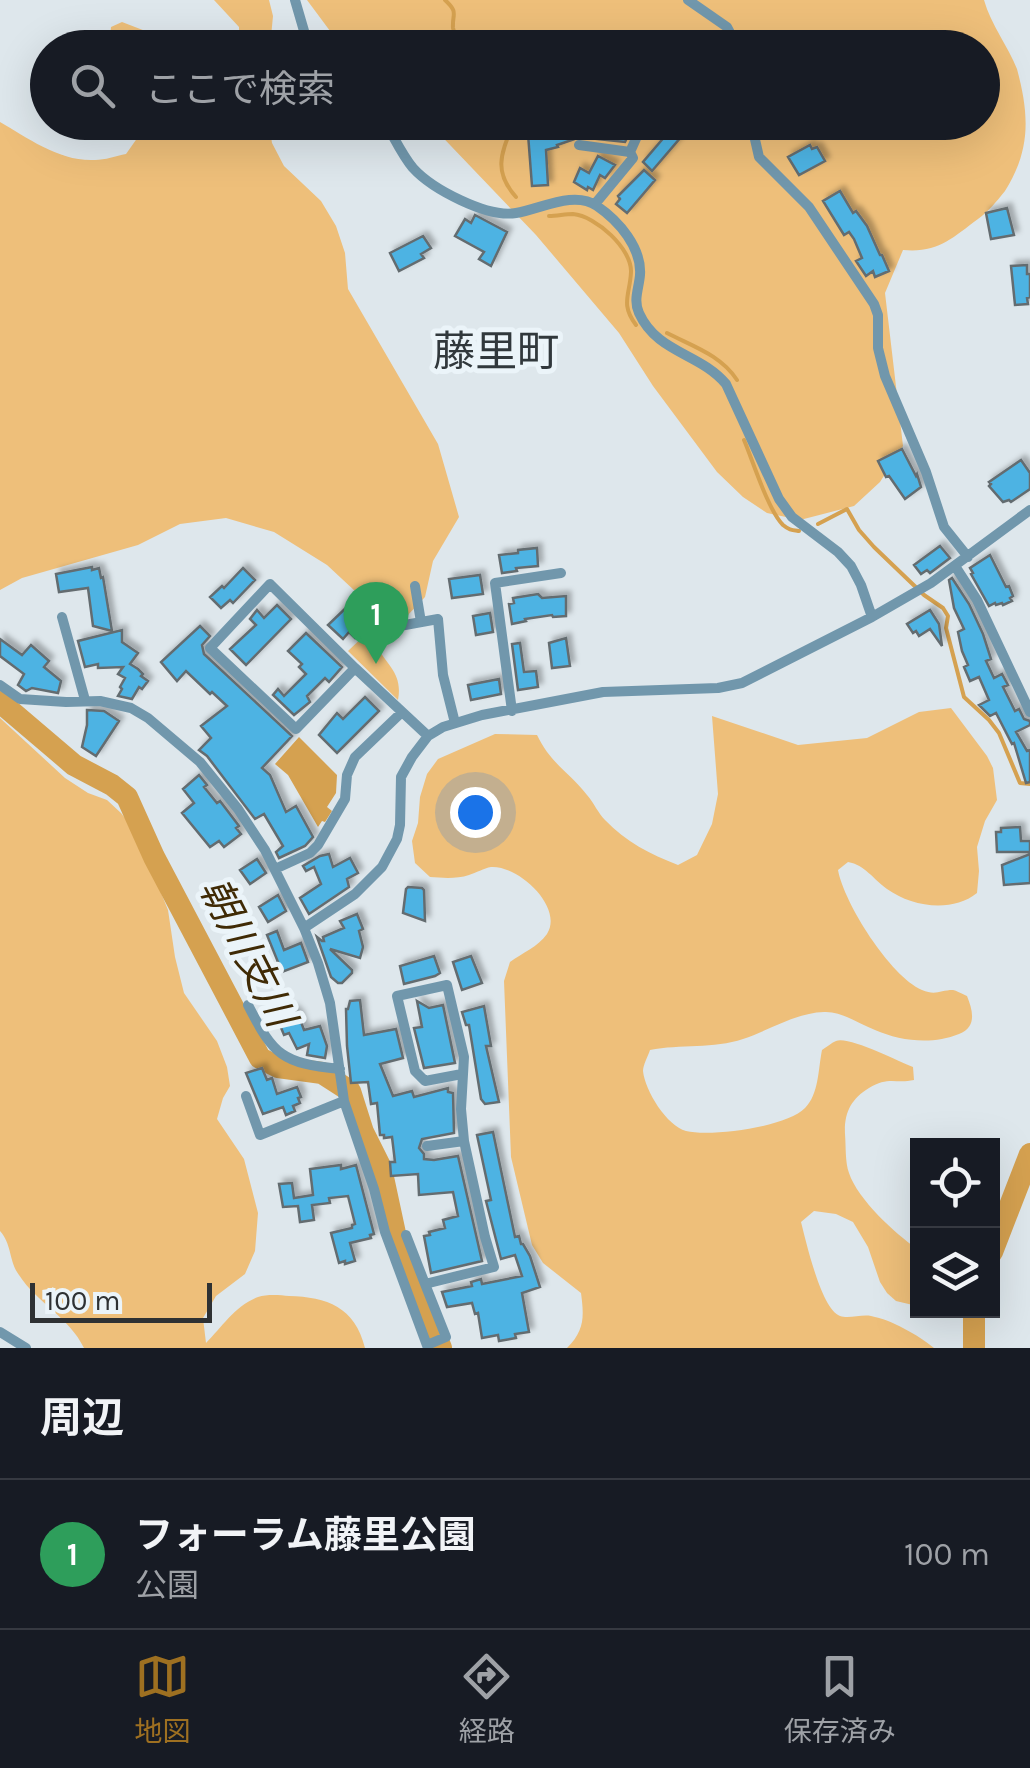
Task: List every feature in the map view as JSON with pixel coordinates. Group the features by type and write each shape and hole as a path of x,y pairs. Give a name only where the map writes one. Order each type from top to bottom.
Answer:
{"street":[{"path":"294,0 303,30"},
{"path":"688,0 729,30"},
{"path":"395,140 413,168 431,183 470,204 497,214 514,214 561,201 595,204 627,235 638,254 639,313 669,348 714,370 726,384 779,499 792,517 851,566 872,617"},
{"path":"630,152 635,140"},
{"path":"756,140 759,157 808,207 874,304 885,376 926,472 944,528 968,557"},
{"path":"579,145 630,152"},
{"path":"595,204 633,158 630,152"},
{"path":"304,928 352,897 382,867 400,825 401,777 428,736 454,722 602,692 731,687 742,683 912,594 1030,510"},
{"path":"955,566 976,600 1030,712"},
{"path":"512,711 495,583 560,573"},
{"path":"354,668 296,729 210,648 270,584 428,736"},
{"path":"414,586 421,622"},
{"path":"62,616 85,700"},
{"path":"372,630 438,619 443,675 454,722"},
{"path":"0,685 20,699 85,700 131,708 200,762 238,809 275,870 318,963 330,1003 343,1098 374,1189 384,1232 428,1346 446,1336 406,1235"},
{"path":"275,870 318,845 344,799 348,774 356,757 401,712"},
{"path":"425,1284 494,1267 464,1142 464,1057 447,984 398,996 415,1071 426,1081 462,1074"},
{"path":"248,1005 265,1039 281,1054 340,1073"},
{"path":"246,1096 260,1135 343,1098"},
{"path":"428,1146 464,1142"},
{"path":"0,1332 26,1348"}],"shaded area":[{"path":"214,0 269,0 272,30 239,27"},
{"path":"307,0 984,0 997,30 329,30"},
{"path":"122,22 143,30 111,30"},
{"path":"1000,36 1017,69 1025,133 1019,162 1005,191 982,216 944,243 903,250 885,293 903,446 880,482 854,506 800,520 767,513 743,497 717,472 619,333 536,235 445,140 1000,140"},
{"path":"0,122 33,142 82,160 126,154 136,140 272,140 284,166 321,201 336,226 345,253 348,289 438,444 459,517 433,561 425,597 406,617 370,605 327,565 274,532 226,518 180,524 138,545 22,578 0,590"},
{"path":"371,629 376,645 396,676 398,700 348,651"},
{"path":"951,708 993,768 997,800 977,847 977,893 956,903 932,905 897,895 854,864 848,862 838,870 849,901 883,955 922,990 953,990 967,996 972,1013 969,1027 938,1040 916,1040 885,1034 837,1014 813,1013 732,1042 650,1050 643,1071 652,1097 672,1122 686,1131 713,1133 748,1129 796,1115 810,1102 822,1050 836,1041 862,1045 913,1067 914,1080 882,1082 858,1097 847,1113 845,1134 849,1173 860,1194 910,1243 910,1304 896,1301 887,1293 853,1222 836,1214 814,1211 801,1222 815,1274 833,1311 844,1317 867,1316 887,1321 934,1348 567,1348 582,1322 581,1293 543,1263 532,1245 511,1157 504,981 510,962 547,934 549,912 536,890 502,868 440,878 430,877 415,863 412,841 427,774 438,759 495,734 537,735 613,828 639,847 678,865 697,855 712,824 718,794 712,716 798,745 867,738 919,712"},
{"path":"0,718 65,778 107,800 137,834 168,910 184,993 217,1041 227,1067 230,1086 217,1119 244,1159 258,1213 255,1251 245,1274 216,1296 203,1318 206,1343 242,1306 258,1297 278,1295 316,1299 338,1307 354,1323 365,1348 84,1348 70,1327 26,1285 16,1270 0,1231"},
{"path":"299,737 337,775 336,793 327,807 332,811 318,827 288,775 275,764"}],"building":[{"path":"528,140 572,140 546,150 548,185 532,186"},
{"path":"662,140 678,140 652,171 643,162"},
{"path":"810,145 812,149 817,147 825,161 799,175 788,157"},
{"path":"598,156 615,165 605,178 600,175 593,190 587,190 574,182 580,168 589,173"},
{"path":"644,170 655,180 627,213 616,204 618,196"},
{"path":"840,191 853,213 856,211 867,226 889,271 875,277 873,271 866,276 856,261 862,258 854,239 849,232 844,235 823,201"},
{"path":"1007,208 1014,235 991,239 986,213"},
{"path":"475,215 507,232 491,266 479,259 484,252 455,236 465,219 471,223"},
{"path":"423,236 431,248 421,254 424,258 399,271 390,253"},
{"path":"1027,265 1028,304 1015,305 1011,266"},
{"path":"902,449 921,487 905,499 878,461"},
{"path":"1021,460 1030,473 1030,489 1011,502 1003,502 989,482"},
{"path":"940,546 950,558 930,573 927,570 921,574 914,565"},
{"path":"537,548 538,566 502,573 499,555"},
{"path":"990,555 1013,596 1012,601 1003,605 989,606 971,574 970,568"},
{"path":"99,568 103,577 112,631 93,626 88,588 59,592 56,574"},
{"path":"243,568 255,580 233,603 230,600 221,608 210,597"},
{"path":"480,575 483,594 452,598 449,579"},
{"path":"952,578 983,634 991,659 986,661 994,678 1002,674 1008,685 1003,687 1015,711 1019,709 1024,719 1030,721 1030,725 1016,732 1030,750 1030,782 1026,783 1014,743 996,713 990,716 979,705 989,700 979,677 970,681 964,667 968,665 958,632 964,629 954,608 949,580"},
{"path":"538,594 542,598 566,596 566,616 525,619 512,624 509,604 514,603 513,598"},
{"path":"350,604 364,617 361,620 366,625 355,638 349,632 343,639 328,625"},
{"path":"277,605 291,619 246,665 230,649 256,625 250,619 257,610 264,618"},
{"path":"930,610 939,624 942,646 930,629 919,636 907,624"},
{"path":"490,613 493,632 476,635 473,616"},
{"path":"200,626 210,636 202,645 204,654 292,736 262,768 270,775 286,812 296,806 313,837 305,846 279,858 276,852 283,846 264,814 255,819 199,750 211,738 201,726 227,706 186,671 177,681 161,662"},
{"path":"122,630 122,642 138,653 130,664 148,681 132,699 118,696 125,678 118,674 123,667 85,667 78,641"},
{"path":"306,633 342,667 329,682 325,678 307,696 310,702 294,715 273,695 278,689 284,696 306,674 299,667 302,664 288,651"},
{"path":"566,638 570,666 552,668 549,643"},
{"path":"0,639 22,655 31,645 49,661 44,667 61,681 58,693 32,688 26,691 18,685 24,674 0,656"},
{"path":"520,643 524,672 536,671 538,687 518,690 512,644"},
{"path":"499,679 501,694 471,700 468,685"},
{"path":"365,697 379,711 337,753 319,735 337,713 343,719"},
{"path":"87,710 104,711 119,721 96,756 82,747"},
{"path":"199,775 207,785 204,787 239,826 236,828 241,834 224,847 219,841 210,847 182,813 194,803 183,789"},
{"path":"1020,827 1021,841 1030,841 1030,852 997,852 996,832"},
{"path":"329,854 333,867 350,858 358,873 347,879 349,887 309,914 300,898 321,884 314,867 306,871 303,866"},
{"path":"1030,854 1030,883 1004,885 1002,865"},
{"path":"257,859 266,873 250,884 240,870"},
{"path":"408,887 424,890 425,921 403,913"},
{"path":"278,895 286,911 268,922 259,907"},
{"path":"357,914 363,929 359,931 363,947 360,958 330,949 352,970 338,983 331,977 317,937 324,941 323,937 344,928 340,921"},
{"path":"277,931 284,950 301,943 308,962 282,972 267,935"},
{"path":"434,956 440,973 404,984 400,966"},
{"path":"471,956 482,983 462,990 453,962"},
{"path":"360,1000 364,1035 396,1029 403,1058 380,1064 393,1096 412,1091 414,1097 448,1088 453,1093 454,1133 422,1139 419,1148 424,1159 458,1156 482,1261 431,1273 424,1236 445,1228 443,1220 458,1216 453,1192 419,1195 418,1174 391,1176 390,1162 395,1162 392,1137 380,1135 377,1103 371,1104 368,1082 351,1083 346,1009 350,1001"},
{"path":"417,1001 429,1008 443,1005 455,1063 424,1068 414,1028 422,1027"},
{"path":"484,1006 491,1046 486,1046 499,1102 485,1104 469,1025 462,1012"},
{"path":"294,1010 304,1030 320,1026 327,1046 325,1058 307,1055 309,1044 297,1049 289,1033 284,1035 277,1018"},
{"path":"262,1068 267,1080 272,1078 277,1094 297,1087 301,1097 300,1103 293,1106 295,1111 286,1115 283,1107 263,1114 246,1073"},
{"path":"493,1132 515,1237 519,1236 530,1256 540,1287 522,1293 529,1332 499,1341 498,1335 482,1338 478,1313 475,1314 472,1303 447,1307 442,1292 472,1286 471,1282 481,1279 482,1284 522,1276 515,1255 501,1259 486,1201 491,1200 477,1135"},
{"path":"341,1165 341,1169 356,1165 374,1234 350,1243 355,1261 345,1264 339,1263 331,1233 355,1224 348,1196 312,1205 314,1220 300,1222 298,1206 283,1207 279,1184 292,1183 294,1198 313,1195 310,1169"}],"waterway":[{"path":"445,0 453,11 454,30"},
{"path":"507,140 502,169 516,197"},
{"path":"549,216 582,216 602,227 619,244 630,263 627,305 636,325"},
{"path":"667,333 714,358 737,380"},
{"path":"744,440 777,518 787,528 799,531"},
{"path":"818,524 847,509 874,547 943,608 948,616 946,628 964,697 999,733 1020,783 1030,784"},
{"name":"朝川支川","path":"0,702 74,765 127,797 154,857 260,1058 278,1067 322,1073 350,1091 363,1132 381,1168 396,1238 441,1348"},
{"path":"1000,1231 1030,1154"},
{"path":"974,1318 974,1348"}],"place":[{"name":"フォーラム藤里公園","path":"376,664"}],"district":[{"name":"藤里町","path":"496,351"}]}
